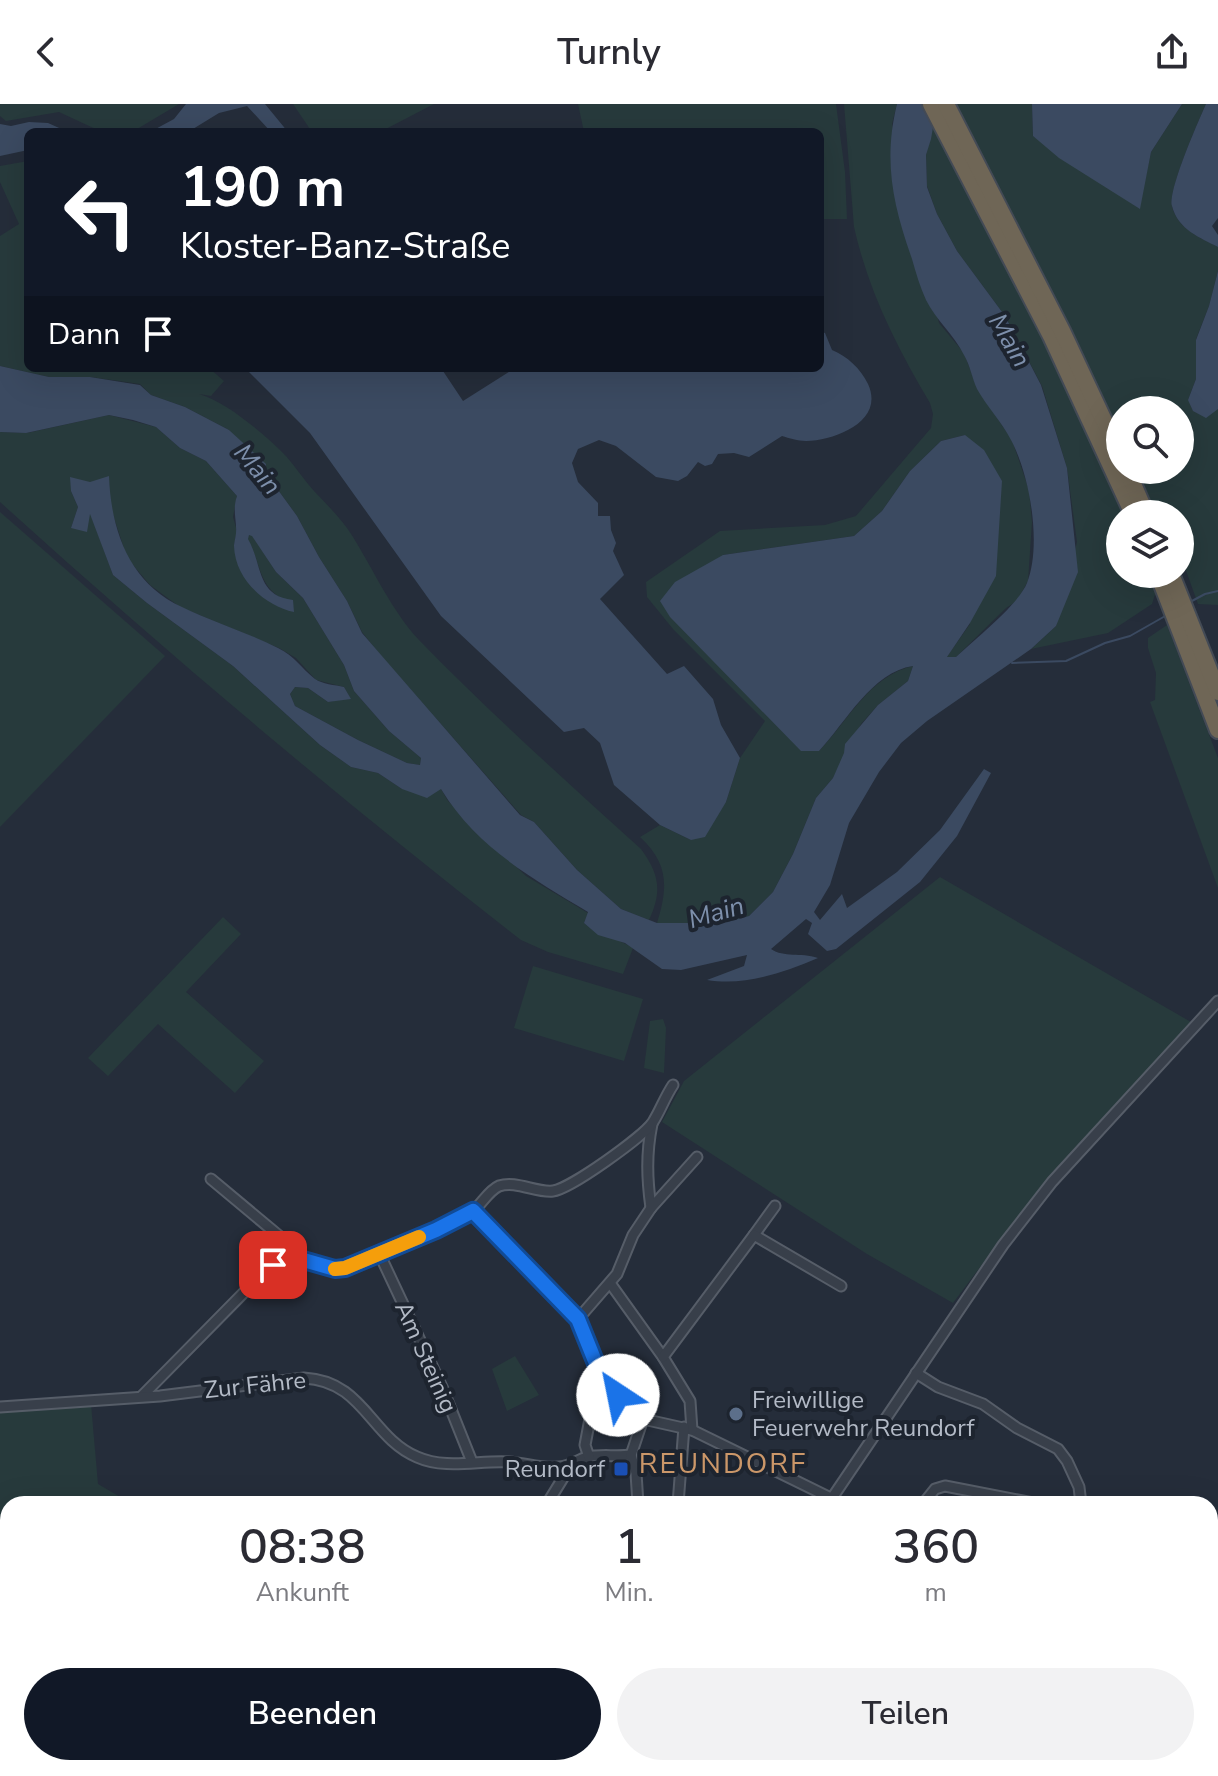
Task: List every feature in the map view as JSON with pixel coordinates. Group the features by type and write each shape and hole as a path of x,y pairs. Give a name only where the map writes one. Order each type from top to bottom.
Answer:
{"highway":[{"path":"931,104 1051,336 1127,500"},
{"path":"946,104 1062,331 1106,425"},
{"path":"1165,588 1218,692"},
{"path":"1175,588 1218,730"}],"street":[{"path":"833,1496 1003,1245 1052,1182 1218,1001"},
{"path":"651,1208 646,1176 647,1146 652,1124 673,1085"},
{"path":"142,1396 266,1270 284,1261 308,1260 339,1269 436,1230 473,1211 502,1185 544,1192 559,1190 624,1147 652,1124"},
{"path":"578,1319 621,1268 633,1235 651,1208 697,1157"},
{"path":"211,1179 308,1260"},
{"path":"663,1357 775,1206"},
{"path":"473,1211 578,1319 599,1371 643,1419 688,1428 820,1496"},
{"path":"754,1235 841,1286"},
{"name":"Am Steinig","path":"379,1253 442,1387 472,1462"},
{"path":"610,1283 690,1401 679,1496"},
{"path":"589,1457 585,1445 599,1371"},
{"path":"916,1373 938,1387 983,1404 1017,1428 1058,1449 1067,1461 1080,1496"},
{"name":"Zur Fähre","path":"0,1407 320,1379 345,1391 385,1431 417,1457 454,1465 508,1462 562,1467 589,1457 631,1455"},
{"path":"637,1496 631,1455 643,1419"},
{"path":"552,1496 563,1478 562,1467"},
{"path":"929,1496 935,1489 945,1486 997,1496"}],"shaded area":[{"path":"0,104 179,104 139,128 93,128 59,112 6,121 0,116"},
{"path":"293,104 434,104 388,128 309,128"},
{"path":"578,104 836,104 845,172 847,219 824,219 824,128 583,128"},
{"path":"844,104 897,104 892,124 939,323 964,353 977,388 1012,440 1029,490 1032,522 1028,581 1017,601 956,657 946,658 970,624 965,435 941,441 910,471 882,511 854,536 723,555 819,751 872,689 898,671 913,666 908,681 878,705 861,724 833,778 816,798 773,892 749,916 722,923 657,923 664,877 650,847 640,837 660,825 691,840 726,802 740,758 765,721 673,629 647,597 646,582 720,531 825,525 856,516 931,428 933,414 930,403 885,318 860,250 854,227"},
{"path":"937,104 1032,104 1033,136 1139,208 1151,152 1182,104 1206,104 1179,171 1172,198 1175,214 1184,227 1218,247 1218,271 1196,339 1196,379 1190,396 1106,396 1106,484 1194,484 1194,402 1218,408 1218,605 1198,604 1192,588 1194,500 1106,500 1106,588 1157,588 1152,604 1108,633 1031,649 1056,626 1077,542 1067,468 1042,386 1005,316 957,251 937,214 927,186 926,155"},
{"path":"24,162 24,371 0,366 0,236 19,224 0,182 0,166"},
{"path":"27,372 214,372 224,381 211,396 199,394 232,410 283,453 349,530 409,629 501,720 641,849 652,867 657,884 656,901 649,920 621,909 577,870 534,822 521,815 382,657 362,632 297,516 229,430 185,407 151,395 140,384 90,377 49,377"},
{"path":"109,415 156,427 180,448 206,461 237,496 233,517 237,531 234,546 251,586 283,599 264,580 247,539 249,535 252,535 276,572 303,598 344,665 354,691 389,731 421,758 420,765 407,763 358,740 295,706 290,694 295,687 308,688 328,702 350,698 344,687 316,680 296,658 279,648 180,607 150,585 127,558 110,505 71,491 78,507 71,528 90,512 113,575 233,666 320,745 351,767 378,773 402,789 441,789 448,801 526,876 588,913 584,923 590,928 633,948 623,974 548,952 521,940 256,726 0,502 0,432 27,433"},
{"path":"0,512 165,656 0,827"},
{"path":"1167,625 1218,758 1218,888 1150,702 1155,700 1156,673 1148,638"},
{"path":"940,877 1191,1022 1049,1176 953,1303 867,1254 662,1122 684,1081"},
{"path":"223,917 241,934 186,992 264,1061 235,1093 158,1024 108,1076 88,1058"},
{"path":"533,966 643,999 624,1061 514,1028"},
{"path":"663,1019 666,1028 664,1073 644,1068 650,1021"},
{"path":"515,1356 539,1395 507,1411 492,1369"},
{"path":"91,1404 98,1484 118,1496 0,1496 0,1411"}],"water":[{"path":"186,104 265,104 285,128 267,128 247,106 219,113 195,128 157,128 174,119"},
{"name":"Main","path":"897,104 937,104 926,155 927,187 937,214 957,251 1005,316 1041,385 1067,468 1078,572 1056,626 1031,649 927,721 901,743 879,772 849,823 830,885 814,912 820,920 842,894 847,908 897,872 940,830 984,769 991,773 957,836 920,882 836,949 827,951 808,934 812,923 806,919 771,949 818,958 791,969 750,980 707,980 744,966 747,955 681,970 662,969 625,943 598,935 584,923 588,912 526,874 489,845 455,810 441,789 427,798 402,789 378,773 351,767 320,745 233,666 113,575 90,514 87,532 71,528 78,507 71,491 70,477 90,482 109,476 114,516 126,553 136,569 164,597 284,651 315,679 344,687 351,699 328,702 308,688 295,687 290,694 295,706 358,740 407,763 420,765 421,758 389,731 354,691 344,665 303,598 276,572 249,535 266,586 281,597 293,600 294,612 272,603 253,589 236,558 237,496 206,461 180,448 156,427 109,415 26,433 0,432 0,366 49,377 90,377 140,385 151,395 185,407 229,430 266,464 265,472 297,516 347,601 362,633 520,815 534,822 577,870 621,909 657,923 722,923 749,916 773,892 816,798 833,778 845,744 878,705 908,681 913,666 898,670 872,688 819,751 801,751 670,617 660,601 675,582 723,555 854,536 882,511 910,471 941,441 965,435 984,450 1002,481 996,576 947,657 956,657 1006,611 1022,592 1031,567 1034,550 1032,510 1018,455 977,389 960,348 926,300 918,280 892,183 893,125"},
{"path":"1032,104 1182,104 1151,152 1140,209 1059,158 1033,136"},
{"path":"1206,104 1218,104 1218,218 1212,226 1218,235 1218,247 1185,227 1172,206 1179,171"},
{"path":"29,122 48,123 59,128 24,128 24,151 0,156 0,124 11,126"},
{"path":"1218,271 1218,409 1206,418 1194,412 1194,396 1190,396 1196,379 1196,340"},
{"path":"824,333 832,350 848,360 868,384 870,408 855,426 818,440 782,436 749,457 734,453 718,454 712,464 705,466 698,462 687,476 678,481 656,477 616,446 599,440 578,449 572,463 578,482 598,503 598,516 610,516 616,543 613,551 624,575 600,599 667,674 684,666 713,699 721,725 740,758 726,802 705,837 691,840 660,825 614,785 600,743 584,728 564,732 441,616 310,433 249,372 444,372 463,401 509,372 824,372"}],"waterway":[{"path":"1190,602 1218,591"},
{"path":"1012,663 1066,661 1105,643 1130,636 1167,615"}],"slow traffic":[{"path":"335,1269 345,1268 419,1237"}],"place":[{"name":"Freiwillige Feuerwehr Reundorf","path":"736,1414"},
{"name":"Reundorf","path":"621,1469"}],"district":[{"name":"REUNDORF","path":"723,1463"}],"route":[{"path":"273,1265 300,1259 335,1269 345,1268 473,1211 578,1319 599,1371 618,1395"}]}
